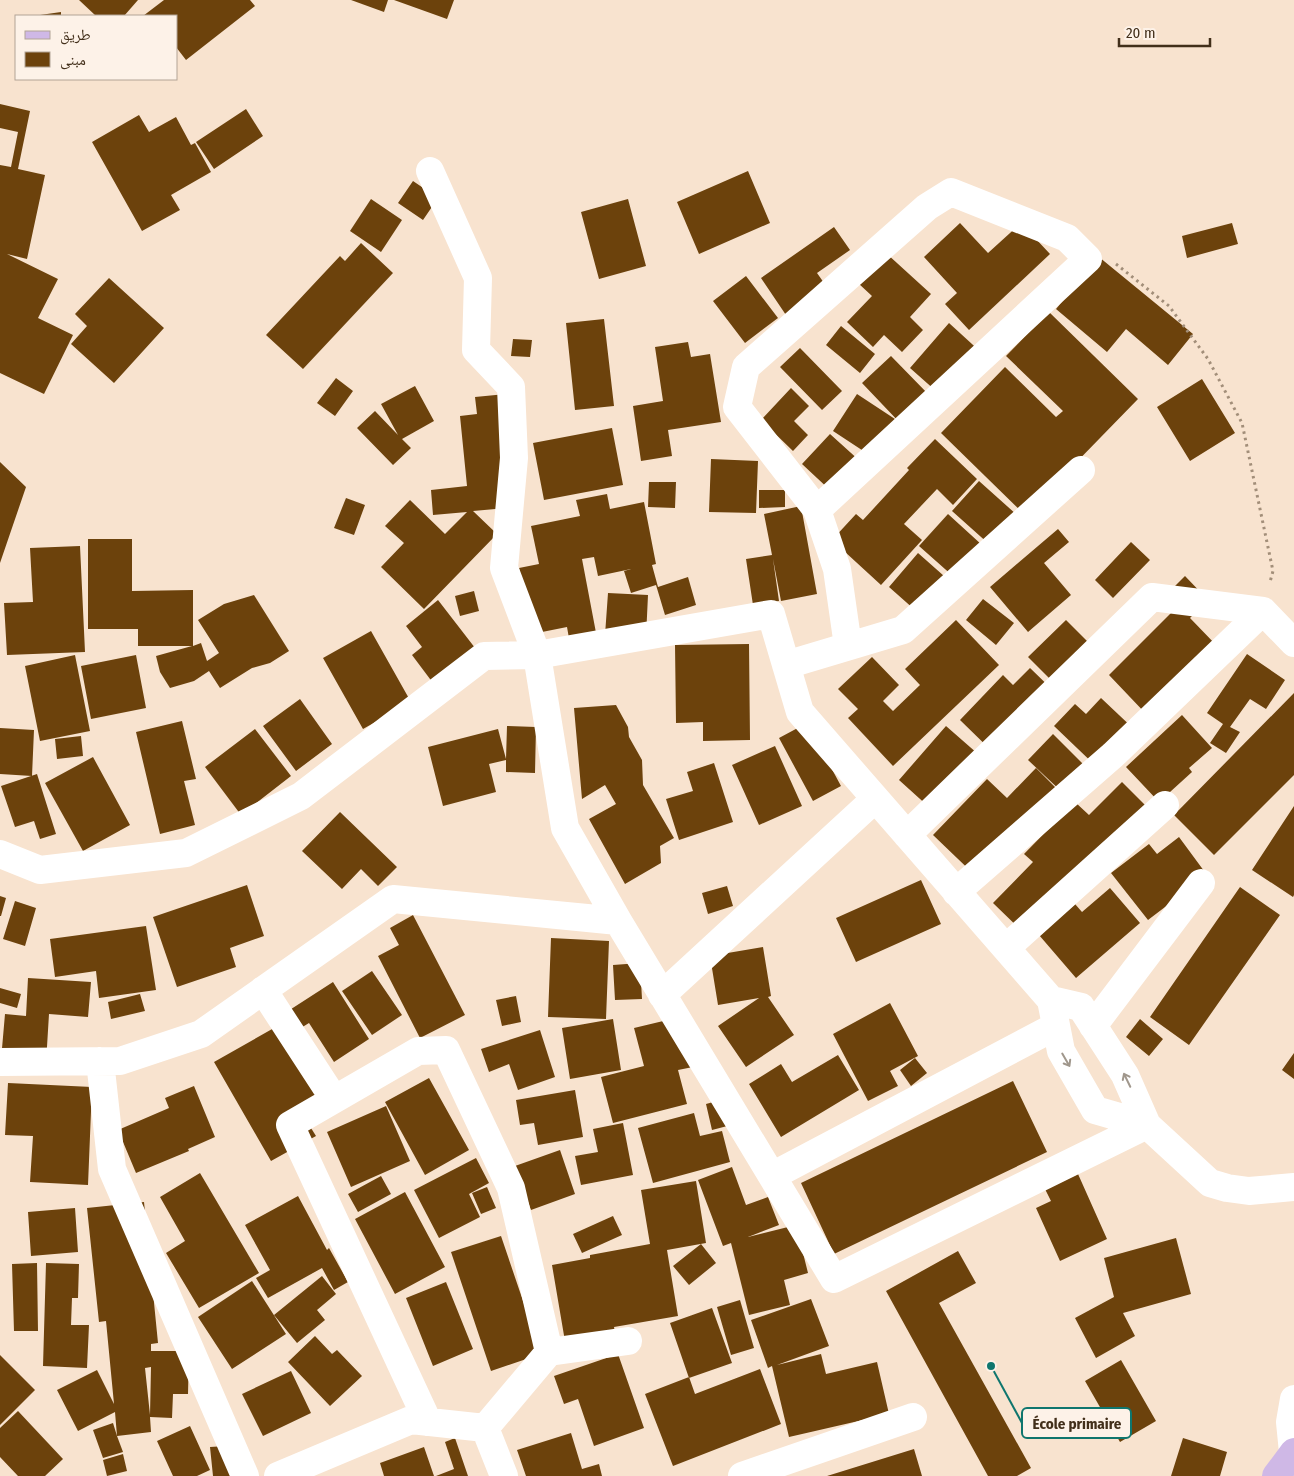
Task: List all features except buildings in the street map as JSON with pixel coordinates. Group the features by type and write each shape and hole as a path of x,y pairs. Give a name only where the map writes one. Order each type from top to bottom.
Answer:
{"main road":[{"path":"1276,1476 1293,1452"}],"street":[{"path":"430,170 478,278 476,350 511,387 514,458 504,568 537,655 565,828 662,995 834,1279 1147,1125"},
{"path":"817,510 1088,259 1067,238 951,192 926,207 746,367 737,407 817,510 837,569 848,646"},
{"path":"786,665 903,630 1081,470"},
{"path":"907,835 1152,597 1263,611 1294,643"},
{"path":"956,892 1113,755 1263,611"},
{"path":"0,854 40,870 186,853 301,796 484,656 537,655 771,614 800,712 1051,1000 1061,1051 1095,1110 1147,1125"},
{"path":"662,995 875,799"},
{"path":"1006,948 1166,806"},
{"path":"1093,1026 1201,883"},
{"path":"0,1062 120,1061 201,1034 393,899 618,921"},
{"path":"263,990 334,1099"},
{"path":"1051,1000 1081,1007 1125,1076 1147,1125 1210,1183 1249,1191 1294,1187"},
{"path":"772,1176 1056,1026"},
{"path":"428,1422 290,1124 418,1051 446,1050 510,1188 549,1352"},
{"path":"100,1061 112,1169 245,1476"},
{"path":"485,1428 549,1352 628,1342"},
{"path":"1293,1452 1290,1422 1294,1398"},
{"path":"742,1476 913,1417"},
{"path":"278,1476 411,1420 485,1428"},
{"path":"485,1428 504,1476"}],"path":[{"path":"1088,259 1116,264 1169,306 1208,359 1242,423 1273,571 1263,611"}],"place":[{"name":"École primaire","path":"991,1366"}]}
